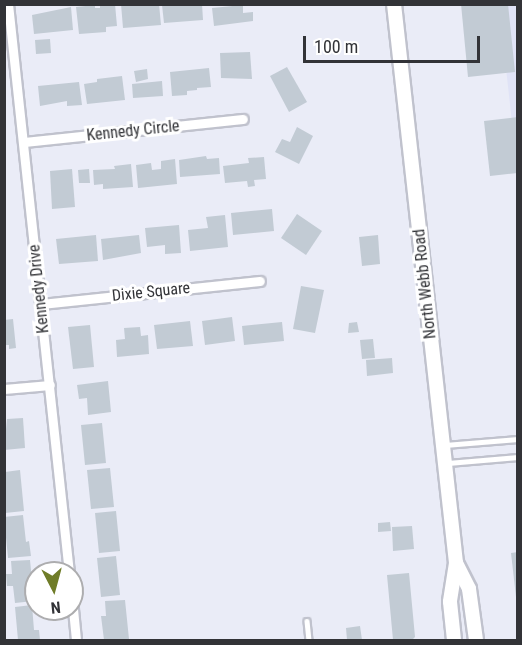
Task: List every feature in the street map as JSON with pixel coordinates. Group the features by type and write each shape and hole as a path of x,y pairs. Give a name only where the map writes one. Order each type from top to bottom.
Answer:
{"main road":[{"name":"North Webb Road","path":"394,4 456,562 470,595 476,640"},
{"name":"North Webb Road","path":"454,640 450,590 456,562"}],"street":[{"name":"Kennedy Drive","path":"8,4 9,53 24,142 68,561"},
{"name":"Kennedy Circle","path":"24,142 243,119"},
{"name":"Dixie Square","path":"41,304 260,281"},
{"path":"4,389 50,385"},
{"path":"74,621 76,640"}],"lane":[{"path":"443,445 518,438"},
{"path":"445,463 518,457"},
{"path":"307,621 309,640"}],"shaded area":[{"path":"499,5 517,5 517,168"}],"building":[{"path":"115,4 117,26 106,27 106,32 79,34 76,7 95,5 95,8 100,8 100,5"},
{"path":"121,4 159,4 161,25 123,28"},
{"path":"202,4 203,20 164,23 162,5"},
{"path":"461,4 508,4 515,72 468,77"},
{"path":"243,5 243,13 253,12 253,21 214,26 212,8"},
{"path":"71,7 73,30 34,34 32,15"},
{"path":"50,39 51,53 36,54 35,40"},
{"path":"250,52 252,79 221,78 220,53"},
{"path":"287,67 307,102 289,112 270,76"},
{"path":"209,68 211,87 187,91 187,95 172,96 170,72"},
{"path":"147,69 148,79 136,82 134,71"},
{"path":"122,76 125,100 87,104 84,84 97,82 97,79"},
{"path":"162,81 163,96 133,98 132,84"},
{"path":"79,82 82,105 67,106 67,101 40,106 38,86"},
{"path":"518,117 518,173 490,176 484,121"},
{"path":"297,127 313,136 299,164 275,152 282,139 290,142"},
{"path":"206,156 207,159 219,158 220,174 180,177 179,160"},
{"path":"264,157 266,179 254,180 255,186 248,187 247,181 225,183 223,166 249,163 248,158"},
{"path":"175,159 177,184 138,188 136,165 151,163 152,170 161,169 161,161"},
{"path":"131,164 133,187 103,189 103,184 94,185 93,170 115,169 114,166"},
{"path":"72,169 75,207 52,209 50,171"},
{"path":"89,169 90,183 79,183 78,170"},
{"path":"272,209 274,231 233,235 231,213"},
{"path":"297,214 322,231 306,255 281,238"},
{"path":"225,215 228,247 190,251 188,230 208,228 206,217"},
{"path":"179,225 181,253 165,254 165,245 147,247 145,228"},
{"path":"96,235 98,261 59,264 56,239"},
{"path":"139,235 141,253 103,260 101,239"},
{"path":"378,235 380,264 362,266 359,237"},
{"path":"301,286 324,290 315,333 293,329"},
{"path":"232,317 235,341 205,345 202,321"},
{"path":"13,319 16,348 9,349 9,345 4,345 4,320"},
{"path":"190,321 193,346 157,349 154,325"},
{"path":"282,322 284,341 244,345 242,326"},
{"path":"357,322 359,332 348,333 349,323"},
{"path":"90,325 94,367 73,369 68,327"},
{"path":"140,327 141,336 148,335 149,354 117,357 116,340 125,339 124,328"},
{"path":"373,339 375,358 362,359 360,340"},
{"path":"392,358 393,373 367,376 366,360"},
{"path":"108,381 111,412 88,415 87,398 79,399 77,385"},
{"path":"23,418 25,448 4,450 7,419"},
{"path":"102,423 106,463 85,465 81,425"},
{"path":"110,468 114,507 91,509 87,470"},
{"path":"20,470 24,511 5,513 5,472"},
{"path":"116,511 120,551 99,553 95,513"},
{"path":"23,515 26,542 29,541 31,556 8,558 4,517"},
{"path":"390,522 391,531 378,532 378,523"},
{"path":"412,526 414,549 393,551 392,527"},
{"path":"518,552 518,597 516,597 511,553"},
{"path":"116,556 120,595 101,597 97,558"},
{"path":"30,560 24,561 24,602 15,603 13,586 7,586 6,574 12,574 11,561"},
{"path":"409,573 415,637 412,640 393,640 387,575"},
{"path":"125,600 129,639 104,640 101,616 106,616 105,601"},
{"path":"24,606 24,621 33,621 34,630 39,630 40,640 18,640 15,607"},
{"path":"360,626 362,640 347,640 346,628"}]}
